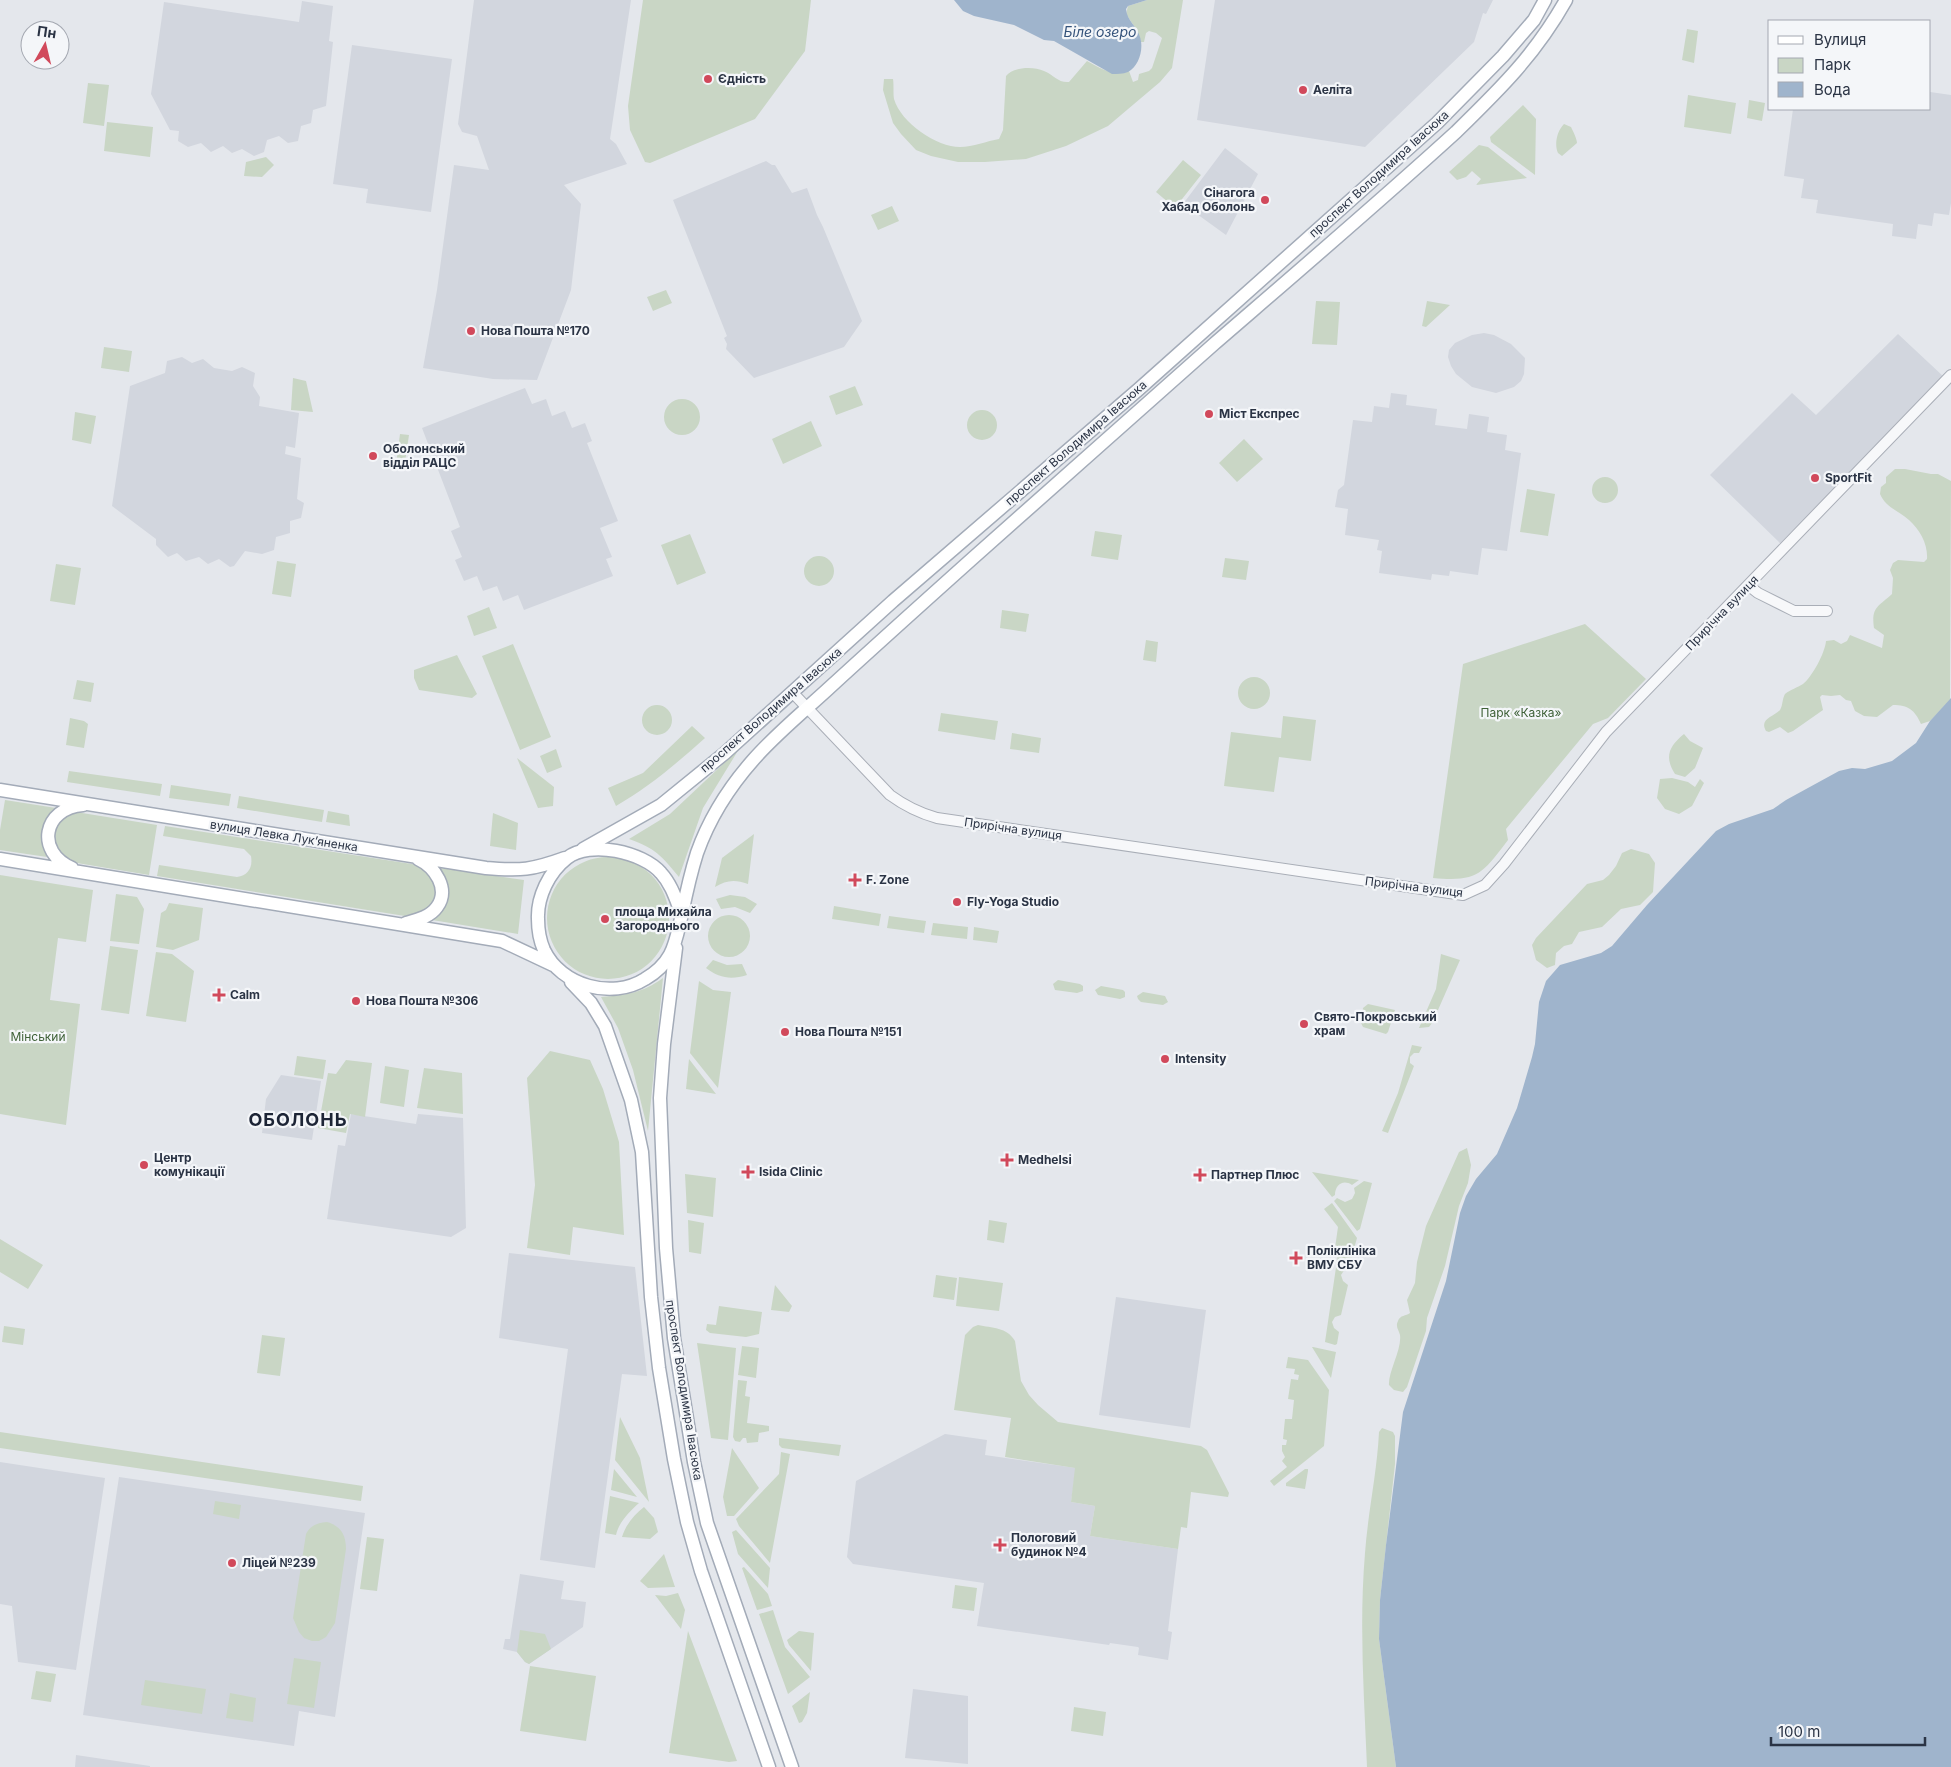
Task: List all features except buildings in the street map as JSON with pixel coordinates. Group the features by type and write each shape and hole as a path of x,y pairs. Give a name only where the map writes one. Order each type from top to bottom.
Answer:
{"main road":[{"name":"проспект Володимира Івасюка","path":"572,855 661,805 793,693 893,601 1139,389 1438,123 1503,56 1534,20 1546,0"},
{"name":"проспект Володимира Івасюка","path":"682,915 697,854 714,816 732,785 755,757 807,707 1194,361 1456,132 1509,80 1534,51 1566,0"},
{"name":"вулиця Левка Лукʼяненка","path":"0,790 515,871 537,868 572,855"},
{"path":"86,874 56,858 51,850 48,838 50,825 57,815 77,806 91,805"},
{"path":"601,849 622,851 642,858 660,871 672,889 682,915 678,939 659,970 641,982 620,989 602,989 583,984 566,976 556,967 544,950 539,934 537,915 541,896 552,875 572,855 601,849"},
{"path":"402,924 429,915 437,908 441,900 440,882 433,868 413,856"},
{"path":"0,859 502,941 556,967"},
{"name":"проспект Володимира Івасюка","path":"678,939 664,1044 660,1098 666,1248 674,1338 694,1462 707,1524 792,1767"},
{"name":"проспект Володимира Івасюка","path":"566,976 591,1003 605,1026 631,1100 642,1152 650,1297 658,1359 686,1522 701,1571 770,1767"}],"street":[{"name":"Прирічна вулиця","path":"793,693 890,795 904,806 922,814 1463,895 1485,885 1504,864 1606,732 1951,375"},
{"path":"1749,586 1794,611 1827,611"}],"shaded area":[{"path":"474,0 631,0 610,139 616,144 627,164 564,185 581,204 571,290 537,380 493,379 423,368 437,290 454,165 489,170 477,136 462,132 458,124"},
{"path":"1215,0 1493,0 1486,14 1483,13 1474,42 1365,147 1197,120"},
{"path":"302,1 333,6 329,41 333,42 326,106 313,110 311,123 301,126 298,141 288,143 279,136 267,140 264,152 254,156 242,149 232,153 223,146 211,152 201,143 188,147 178,141 179,131 170,130 151,94 164,2 299,22"},
{"path":"352,45 452,59 431,212 366,203 368,189 333,184"},
{"path":"1931,92 1951,95 1951,203 1949,215 1934,213 1932,226 1918,224 1916,239 1892,236 1893,224 1816,213 1818,200 1801,198 1804,179 1784,176 1793,110 1931,110"},
{"path":"1225,148 1258,174 1226,235 1183,204"},
{"path":"766,161 775,165 792,193 807,188 862,321 844,347 754,378 726,349 727,344 724,338 727,336 673,200"},
{"path":"1484,333 1494,335 1511,344 1525,358 1524,374 1521,381 1514,387 1496,393 1472,387 1456,374 1451,366 1448,357 1449,350 1455,343 1472,335"},
{"path":"1898,334 1944,377 1783,546 1710,475 1792,393 1816,415"},
{"path":"182,357 192,363 203,359 214,368 232,371 242,367 255,373 253,386 260,397 259,406 299,413 295,448 286,446 285,454 301,458 297,499 304,503 301,518 290,521 290,533 276,537 274,550 262,554 245,551 234,566 230,567 219,559 208,564 199,557 186,561 177,553 168,557 156,545 156,539 112,506 130,386 165,373 167,361"},
{"path":"525,388 532,404 546,399 552,416 565,411 572,428 585,423 592,441 587,443 618,521 600,528 612,557 606,559 613,576 524,610 518,595 503,601 497,586 483,591 477,576 464,581 455,560 462,557 451,531 460,527 422,428"},
{"path":"1391,393 1407,395 1406,405 1437,409 1435,425 1467,429 1469,414 1489,417 1487,432 1507,435 1505,450 1521,453 1507,551 1482,548 1478,575 1450,571 1449,576 1432,574 1431,580 1379,573 1382,551 1377,550 1379,540 1345,535 1348,509 1335,507 1338,490 1344,485 1353,420 1372,422 1374,406 1389,408"},
{"path":"281,1075 321,1081 312,1140 262,1133 266,1099"},
{"path":"351,1114 416,1124 418,1114 463,1118 466,1228 451,1237 327,1219 338,1145 345,1146"},
{"path":"509,1253 635,1267 647,1376 622,1374 595,1568 540,1560 568,1349 499,1338"},
{"path":"1116,1297 1206,1310 1190,1428 1099,1415"},
{"name":"Пологовий будинок №4","path":"945,1434 987,1440 985,1455 1076,1468 1071,1502 1095,1506 1090,1536 1178,1549 1168,1631 1172,1632 1168,1660 1138,1655 1138,1647 1110,1643 1109,1645 977,1626 984,1583 853,1564 847,1557 856,1481"},
{"path":"0,1462 105,1478 76,1670 18,1662 12,1606 0,1604"},
{"name":"Ліцей №239","path":"119,1477 365,1513 335,1717 299,1711 294,1746 83,1715"},
{"path":"520,1574 564,1581 561,1599 586,1602 583,1627 529,1664 517,1652 503,1649 505,1639 510,1639"},
{"path":"913,1689 968,1696 968,1764 905,1758"},
{"path":"76,1755 150,1766 150,1767 75,1767"}],"green space":[{"name":"Єдність","path":"643,0 811,0 805,51 755,119 650,163 645,162 630,130 628,106"},
{"path":"1147,0 1183,0 1172,68 1160,82 1108,126 1066,146 1026,159 958,162 931,156 916,150 893,123 883,90 884,79 893,79 894,99 904,117 912,125 941,143 960,147 999,139 1003,130 1006,76 1018,69 1039,69 1059,80 1069,82 1087,61 1113,73 1129,71 1133,82 1138,80 1139,74 1152,68 1162,38 1156,33 1149,31 1146,33 1144,42 1141,42 1138,32 1126,14 1128,6"},
{"path":"1687,29 1698,31 1694,63 1682,60"},
{"path":"88,83 109,85 104,126 83,123"},
{"path":"1688,95 1736,103 1731,134 1684,127"},
{"path":"1749,100 1765,103 1762,121 1747,118"},
{"path":"1523,105 1536,119 1535,175 1491,142 1490,137"},
{"path":"107,122 153,127 150,157 104,151"},
{"path":"1564,124 1571,127 1577,143 1562,156 1558,153 1556,142"},
{"path":"1479,145 1488,147 1527,178 1476,185 1481,179 1472,171 1466,177 1457,180 1449,172"},
{"path":"266,157 274,165 262,177 244,176 246,162"},
{"path":"1183,160 1201,175 1175,208 1156,192"},
{"path":"892,206 899,221 878,230 871,215"},
{"path":"666,290 672,303 653,311 647,297"},
{"path":"1316,301 1340,302 1337,345 1312,344"},
{"path":"1427,301 1450,305 1426,327 1422,326"},
{"path":"104,347 132,351 129,372 101,368"},
{"path":"293,378 306,381 313,412 291,410"},
{"path":"855,386 863,405 836,415 829,396"},
{"path":"682,399 689,400 695,404 699,410 699,424 695,430 689,434 682,435 675,434 669,430 665,424 664,417 665,410 669,404 675,400"},
{"path":"982,410 993,414 997,425 993,436 982,440 971,436 967,425 971,414"},
{"path":"75,412 96,416 91,444 72,440"},
{"path":"811,421 822,446 783,464 772,439"},
{"path":"400,434 409,435 405,462 401,466 396,464"},
{"path":"1244,439 1263,459 1237,482 1219,463"},
{"path":"1895,469 1938,474 1951,481 1950,700 1930,721 1921,724 1916,715 1907,707 1893,705 1877,717 1864,716 1855,711 1851,701 1846,700 1840,695 1822,695 1820,697 1823,710 1793,731 1788,733 1780,727 1769,732 1766,731 1764,724 1780,710 1785,694 1807,681 1821,658 1826,641 1834,640 1841,644 1847,641 1850,635 1882,648 1884,635 1874,628 1873,621 1875,611 1879,605 1892,594 1893,578 1890,570 1893,563 1898,560 1924,562 1927,559 1925,543 1917,528 1889,506 1880,494 1881,487 1886,483 1886,477"},
{"path":"1605,477 1614,481 1618,490 1614,499 1605,503 1596,499 1592,490 1596,481"},
{"path":"1527,489 1555,494 1548,536 1520,532"},
{"path":"1095,531 1122,535 1118,560 1091,556"},
{"path":"690,534 706,573 677,585 661,545"},
{"path":"819,556 830,560 834,571 830,582 819,586 808,582 804,571 808,560"},
{"path":"1225,558 1249,561 1246,580 1222,577"},
{"path":"277,561 296,564 291,597 272,594"},
{"path":"56,564 81,568 75,605 50,601"},
{"path":"489,607 497,628 474,636 467,616"},
{"path":"1002,610 1029,614 1026,632 1000,628"},
{"name":"Парк «Казка»","path":"1585,624 1646,679 1608,718 1593,724 1506,829 1508,840 1485,868 1470,877 1460,879 1433,878 1463,664"},
{"path":"1146,640 1158,642 1156,662 1143,660"},
{"path":"513,644 551,737 520,750 482,656"},
{"path":"457,655 477,694 472,698 419,690 414,678 414,670"},
{"path":"1254,677 1266,681 1270,693 1266,705 1254,709 1242,705 1238,693 1242,681"},
{"path":"77,680 94,683 91,702 73,699"},
{"path":"657,705 663,706 671,714 671,726 663,734 657,735 651,734 643,726 642,720 643,714 651,706"},
{"path":"941,713 998,721 995,740 938,731"},
{"path":"1283,716 1316,720 1311,761 1279,757 1274,792 1224,786 1231,732 1281,738"},
{"path":"70,718 84,721 88,724 84,748 66,745"},
{"path":"692,726 705,738 640,791 616,806 608,788 643,773"},
{"path":"1012,733 1041,738 1039,753 1010,749"},
{"path":"1684,734 1690,741 1703,748 1695,768 1685,777 1675,774 1669,757 1672,747"},
{"path":"556,749 562,767 547,773 540,756"},
{"path":"739,749 703,808 679,877 657,854 646,846 629,839 670,814"},
{"path":"517,758 554,787 553,806 538,808"},
{"path":"69,771 162,784 160,796 67,782"},
{"path":"1672,778 1688,782 1695,787 1700,779 1704,783 1692,806 1679,814 1665,809 1657,798 1660,779"},
{"path":"171,785 231,794 229,806 169,798"},
{"path":"239,796 324,810 322,822 237,808"},
{"path":"5,800 56,808 47,819 43,831 43,844 47,857 0,850 0,830"},
{"path":"328,811 349,815 350,826 326,822"},
{"path":"72,813 157,825 149,875 71,862 55,849 53,831 60,820"},
{"path":"493,813 518,823 516,850 490,846"},
{"path":"165,826 424,867 436,883 437,894 430,909 411,917 157,876 159,865 237,877 247,873 251,864 251,856 244,849 163,836"},
{"path":"754,834 748,884 731,881 715,887 722,858"},
{"path":"1631,849 1649,854 1655,863 1653,892 1640,905 1621,909 1602,927 1579,932 1572,944 1564,946 1556,953 1555,965 1547,968 1536,960 1532,945 1536,938 1587,884 1603,880 1616,866 1622,853"},
{"path":"608,857 620,858 631,862 642,867 651,875 659,884 664,895 668,906 668,930 664,941 659,952 651,961 642,969 631,974 620,978 608,979 596,978 585,974 574,969 565,961 557,952 552,941 548,930 547,918 548,906 552,895 557,884 565,875 574,867 585,862 596,858"},
{"path":"440,868 524,880 518,934 432,920 445,877"},
{"name":"Мінський","path":"0,875 93,890 86,942 58,938 50,1000 80,1004 66,1125 0,1114"},
{"path":"116,894 137,897 144,909 139,944 110,941"},
{"path":"730,895 745,897 757,904 750,913 735,907 721,909 716,899"},
{"path":"169,903 203,908 199,940 173,950 156,947 161,913 166,910"},
{"path":"834,906 881,914 879,926 832,919"},
{"path":"729,915 744,921 750,936 744,951 729,957 714,951 708,936 714,921"},
{"path":"889,916 926,921 924,933 887,928"},
{"path":"933,923 968,927 967,939 931,935"},
{"path":"974,927 999,931 997,943 973,940"},
{"path":"110,946 138,950 129,1014 101,1010"},
{"path":"156,952 172,954 194,971 186,1022 146,1016"},
{"path":"1441,954 1460,960 1438,1010 1432,1010 1428,1014 1428,1018 1432,1023 1429,1027 1419,1028 1436,989"},
{"path":"713,960 727,965 742,964 747,975 730,978 716,974 706,968"},
{"path":"663,978 648,1131 633,1070 618,1028 601,997 634,992 648,987"},
{"path":"1058,980 1080,984 1083,986 1083,991 1077,993 1055,990 1053,984"},
{"path":"699,981 713,990 731,992 718,1088 690,1053"},
{"path":"1101,986 1123,990 1125,997 1120,999 1098,995 1095,990"},
{"path":"1143,992 1165,996 1168,1002 1163,1005 1141,1002 1137,996"},
{"path":"1368,1004 1395,1010 1386,1034 1363,1027 1361,1023 1363,1008"},
{"path":"1412,1045 1422,1047 1419,1053 1414,1053 1410,1057 1410,1063 1414,1066 1388,1133 1382,1131 1398,1093"},
{"path":"550,1051 590,1060 603,1089 619,1142 624,1235 573,1227 570,1255 527,1248 535,1185 527,1078"},
{"path":"297,1056 326,1060 323,1079 294,1075"},
{"path":"689,1059 716,1094 686,1089"},
{"path":"346,1060 372,1063 365,1117 350,1114 346,1133 318,1128 328,1073 336,1074"},
{"path":"385,1066 409,1070 404,1107 380,1103"},
{"path":"424,1068 462,1073 463,1114 417,1108"},
{"path":"1467,1148 1471,1165 1468,1183 1459,1206 1445,1266 1427,1318 1426,1331 1407,1387 1403,1392 1394,1390 1389,1385 1389,1380 1400,1341 1397,1323 1400,1318 1410,1313 1407,1300 1415,1283 1417,1262 1426,1226 1459,1152"},
{"path":"1312,1172 1359,1180 1352,1185 1349,1183 1340,1184 1336,1188 1335,1195 1332,1197"},
{"path":"685,1174 716,1178 713,1217 687,1213"},
{"path":"1364,1181 1372,1183 1360,1229 1357,1231 1334,1201 1337,1198 1345,1202 1352,1199 1355,1193 1354,1188"},
{"path":"1332,1203 1357,1238 1353,1252 1335,1248 1338,1227 1324,1209"},
{"path":"688,1220 704,1223 701,1254 689,1252"},
{"path":"989,1220 1007,1223 1004,1243 987,1240"},
{"path":"0,1239 43,1265 28,1289 0,1272"},
{"path":"1338,1254 1353,1258 1351,1268 1345,1269 1341,1275 1343,1281 1348,1285 1341,1315 1335,1317 1332,1322 1334,1328 1339,1332 1337,1344 1335,1345 1325,1342"},
{"path":"936,1275 957,1278 954,1300 933,1297"},
{"path":"959,1277 1003,1283 999,1311 956,1306"},
{"path":"775,1285 792,1306 789,1312 771,1310"},
{"path":"719,1306 762,1312 759,1334 746,1337 710,1333 706,1330 707,1324 716,1325"},
{"path":"978,1325 999,1329 1012,1336 1015,1341 1021,1381 1029,1395 1038,1405 1058,1422 1201,1446 1207,1450 1229,1493 1228,1497 1191,1492 1187,1528 1181,1527 1178,1549 1090,1536 1095,1506 1071,1502 1075,1468 1005,1457 1011,1418 954,1410 965,1335"},
{"path":"4,1326 25,1329 23,1345 2,1342"},
{"path":"262,1335 285,1338 280,1376 257,1373"},
{"path":"697,1343 736,1348 728,1440 711,1438"},
{"path":"742,1346 759,1348 756,1378 738,1375"},
{"path":"1312,1347 1336,1352 1331,1378"},
{"path":"1288,1357 1308,1360 1329,1390 1324,1446 1274,1486 1270,1481 1287,1467 1282,1461 1285,1457 1282,1445 1286,1445 1287,1440 1283,1439 1285,1419 1292,1419 1294,1400 1288,1399 1291,1379 1298,1380 1299,1375 1294,1374 1295,1369 1286,1368"},
{"path":"738,1380 747,1381 745,1396 750,1397 747,1423 769,1426 769,1431 759,1433 758,1442 747,1443 746,1438 743,1438 740,1442 735,1441 733,1437"},
{"path":"620,1417 640,1458 649,1502 615,1460"},
{"path":"1382,1428 1393,1432 1395,1436 1395,1464 1380,1600 1379,1639 1396,1767 1367,1767 1363,1660 1363,1580 1366,1538 1379,1432"},
{"path":"0,1432 363,1486 361,1501 0,1448"},
{"path":"779,1438 841,1445 839,1456 782,1448 779,1445"},
{"path":"732,1448 759,1488 734,1516 727,1516 723,1497"},
{"path":"781,1452 790,1454 770,1563 739,1526 736,1519 779,1474"},
{"path":"614,1469 637,1497 611,1490"},
{"path":"1305,1469 1308,1469 1308,1471 1305,1489 1286,1486 1286,1483"},
{"path":"610,1496 639,1503 622,1522 616,1535 605,1533"},
{"path":"215,1501 241,1505 239,1519 213,1514"},
{"path":"644,1507 654,1518 658,1532 650,1539 622,1537 631,1520"},
{"path":"327,1522 336,1526 342,1532 346,1549 335,1623 326,1637 319,1641 312,1641 304,1638 299,1632 293,1618 306,1534 315,1525"},
{"path":"736,1530 770,1568 768,1588 738,1554 732,1532"},
{"path":"367,1537 384,1539 377,1591 360,1589"},
{"path":"664,1554 675,1587 648,1588 640,1581"},
{"path":"744,1567 768,1594 772,1606 757,1610 742,1568"},
{"path":"955,1585 977,1588 974,1611 952,1608"},
{"path":"678,1593 685,1610 681,1629 655,1595 666,1596"},
{"path":"773,1610 785,1647 810,1677 788,1694 759,1614"},
{"path":"520,1630 545,1634 551,1649 529,1664 525,1662 517,1652"},
{"path":"688,1631 737,1761 729,1762 669,1753"},
{"path":"799,1631 814,1633 811,1671 787,1640"},
{"path":"294,1658 321,1662 314,1708 287,1704"},
{"path":"530,1666 596,1676 586,1741 520,1731"},
{"path":"36,1671 56,1674 51,1702 31,1699"},
{"path":"145,1680 206,1689 202,1714 141,1705"},
{"path":"810,1692 807,1713 802,1722 799,1723 792,1706"},
{"path":"230,1693 256,1698 253,1722 226,1718"},
{"path":"1074,1707 1106,1712 1103,1736 1071,1731"}],"water":[{"name":"Біле озеро","path":"954,0 1147,0 1128,6 1126,9 1128,17 1140,37 1140,57 1135,66 1128,72 1112,74 1054,41 1044,40 1014,25 974,16 963,11"},
{"path":"1951,698 1951,1767 1396,1767 1379,1639 1380,1600 1403,1412 1446,1281 1460,1213 1466,1196 1476,1179 1497,1154 1517,1108 1535,1044 1539,1002 1546,981 1560,965 1601,953 1612,946 1647,905 1716,831 1729,824 1773,809 1839,771 1852,768 1865,769 1892,761 1916,743 1930,721"}],"place":[{"name":"Єдність","path":"708,79"},
{"name":"Аеліта","path":"1303,90"},
{"name":"Сінагога Хабад Оболонь","path":"1265,200"},
{"name":"Нова Пошта №170","path":"471,331"},
{"name":"Міст Експрес","path":"1209,414"},
{"name":"Оболонський відділ РАЦС","path":"373,456"},
{"name":"SportFit","path":"1815,478"},
{"name":"F. Zone","path":"855,880"},
{"name":"Fly-Yoga Studio","path":"957,902"},
{"name":"площа Михайла Загороднього","path":"605,919"},
{"name":"Calm","path":"219,995"},
{"name":"Нова Пошта №306","path":"356,1001"},
{"name":"Свято-Покровський храм","path":"1304,1024"},
{"name":"Нова Пошта №151","path":"785,1032"},
{"name":"Intensity","path":"1165,1059"},
{"name":"Medhelsi","path":"1007,1160"},
{"name":"Центр комунікації","path":"144,1165"},
{"name":"Isida Clinic","path":"748,1172"},
{"name":"Партнер Плюс","path":"1200,1175"},
{"name":"Поліклініка ВМУ СБУ","path":"1296,1258"},
{"name":"Пологовий будинок №4","path":"1000,1545"},
{"name":"Ліцей №239","path":"232,1563"}],"district":[{"name":"ОБОЛОНЬ","path":"298,1120"}]}
